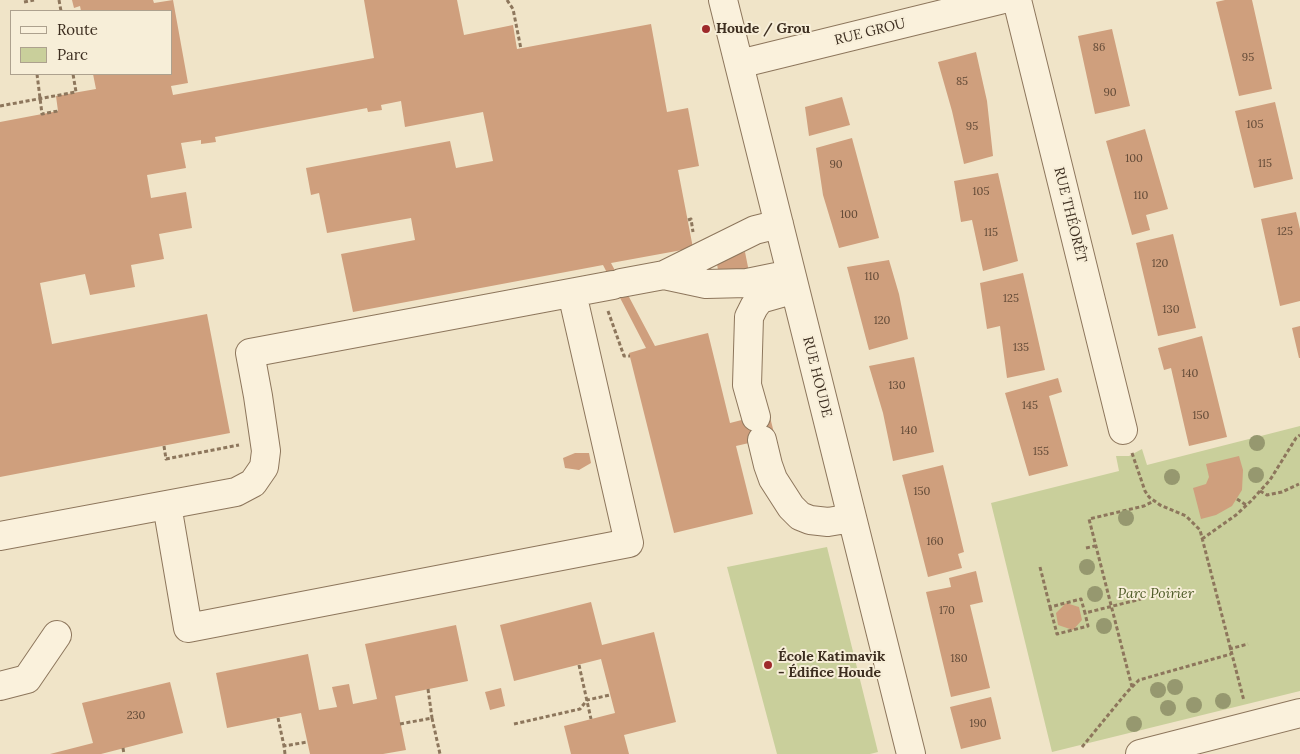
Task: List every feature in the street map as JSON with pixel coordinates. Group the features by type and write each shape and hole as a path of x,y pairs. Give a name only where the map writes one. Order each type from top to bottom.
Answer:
{"street":[{"name":"RUE HOUDE","path":"723,0 911,754"},
{"name":"RUE GROU","path":"739,64 1000,0"},
{"name":"RUE THÉORÊT","path":"1016,0 1127,441"},
{"path":"0,536 236,492 253,483 264,467 266,451 250,353 572,293 613,292 664,275 755,230 779,224"},
{"path":"664,275 706,284 793,281"},
{"path":"793,281 760,299 749,317 747,385 770,472 791,507 800,516 810,520 828,522 852,518"},
{"path":"167,505 188,628 629,543 572,293"},
{"path":"0,686 27,679 57,635"},
{"path":"1140,754 1300,714"}],"path":[{"path":"24,2 34,0"},
{"path":"507,0 513,8 521,49"},
{"path":"37,75 42,114 58,111"},
{"path":"0,106 76,92 73,75"},
{"path":"613,292 624,356 630,356"},
{"path":"1202,539 1236,515 1260,491 1270,480 1292,444 1300,435"},
{"path":"1127,441 1145,490 1154,501 1186,516 1200,530 1229,649 1246,707"},
{"path":"164,446 166,459 242,445"},
{"path":"1260,491 1272,494 1298,485 1300,490"},
{"path":"1237,499 1246,505"},
{"path":"1132,687 1089,519 1144,506 1154,501"},
{"path":"1086,548 1095,546"},
{"path":"1040,567 1050,607 1057,634 1088,626 1081,598 1050,607"},
{"path":"1085,613 1141,599"},
{"path":"1229,649 1248,644"},
{"path":"1082,748 1132,687 1145,678 1231,654"},
{"path":"579,665 591,719"},
{"path":"428,689 440,754"},
{"path":"514,724 580,709 587,700 610,695"},
{"path":"278,718 285,754"},
{"path":"400,724 432,718"},
{"path":"284,746 307,742"},
{"path":"123,748 124,754"}],"green space":[{"name":"Parc Poirier","path":"1300,426 1300,691 1052,752 991,503 1119,471 1116,456 1129,456 1142,449 1147,465"},
{"path":"827,547 878,752 870,754 777,754 727,567"}],"building":[{"path":"72,0 153,0 154,3 173,0 188,83 171,86 173,95 374,58 364,0 457,0 464,35 513,25 517,49 651,24 667,112 688,108 699,166 678,170 693,248 611,263 655,346 708,333 730,423 769,413 775,437 736,446 753,514 674,533 629,353 646,348 603,265 353,312 341,254 415,240 411,218 327,233 319,193 311,195 306,168 450,141 456,168 493,161 483,112 405,127 401,101 381,105 382,110 368,112 367,108 215,137 216,142 201,144 201,140 181,143 186,168 147,175 151,198 186,192 192,228 159,234 164,259 131,265 135,287 90,295 85,274 40,283 52,344 207,314 230,433 0,477 0,122 58,111 56,96 96,89 93,75 172,75 172,10 81,10 80,6 74,8"},
{"path":"1252,0 1272,89 1239,96 1216,2"},
{"path":"1112,29 1130,106 1095,114 1078,36"},
{"path":"976,52 987,101 993,156 964,164 938,62"},
{"path":"842,97 850,125 809,136 805,107"},
{"path":"1275,102 1293,179 1254,188 1235,111"},
{"path":"1145,129 1168,209 1146,215 1150,230 1132,235 1106,141"},
{"path":"852,138 879,238 839,248 823,195 816,148"},
{"path":"998,173 1018,261 983,271 972,220 961,222 954,181"},
{"path":"1296,212 1300,229 1300,301 1280,306 1261,219"},
{"path":"1173,234 1196,328 1158,336 1136,243"},
{"path":"745,252 749,272 719,277 716,257"},
{"path":"889,260 899,294 908,339 869,350 847,267"},
{"path":"1023,273 1045,370 1007,378 1000,326 987,329 980,283"},
{"path":"1300,326 1300,358 1299,358 1292,328"},
{"path":"1202,336 1227,437 1189,446 1171,368 1164,370 1158,348"},
{"path":"914,357 934,452 893,461 883,413 869,366"},
{"path":"1058,378 1062,392 1049,396 1068,466 1029,476 1005,393"},
{"path":"575,453 589,453 591,463 579,470 565,468 563,458"},
{"path":"1239,456 1243,470 1242,490 1232,506 1216,515 1201,519 1193,488 1206,484 1209,477 1206,464"},
{"path":"943,465 964,552 958,554 962,568 928,577 902,475"},
{"path":"976,571 983,602 970,605 990,688 951,697 926,592 951,587 949,578"},
{"path":"591,602 602,645 654,632 676,722 624,735 629,754 571,754 564,726 615,713 601,659 514,681 500,625"},
{"path":"1066,603 1079,607 1082,620 1073,630 1058,625 1056,613"},
{"path":"456,625 468,681 395,696 406,750 383,754 310,754 301,713 227,728 216,673 308,654 319,710 337,707 332,687 349,684 353,704 377,699 365,644"},
{"path":"170,682 183,733 101,754 50,754 93,743 82,703"},
{"path":"501,688 505,706 490,710 485,692"},
{"path":"991,697 1001,739 961,749 950,707"}],"place":[{"name":"Houde / Grou","path":"706,29"},
{"name":"École Katimavik - Édifice Houde","path":"768,665"}]}
